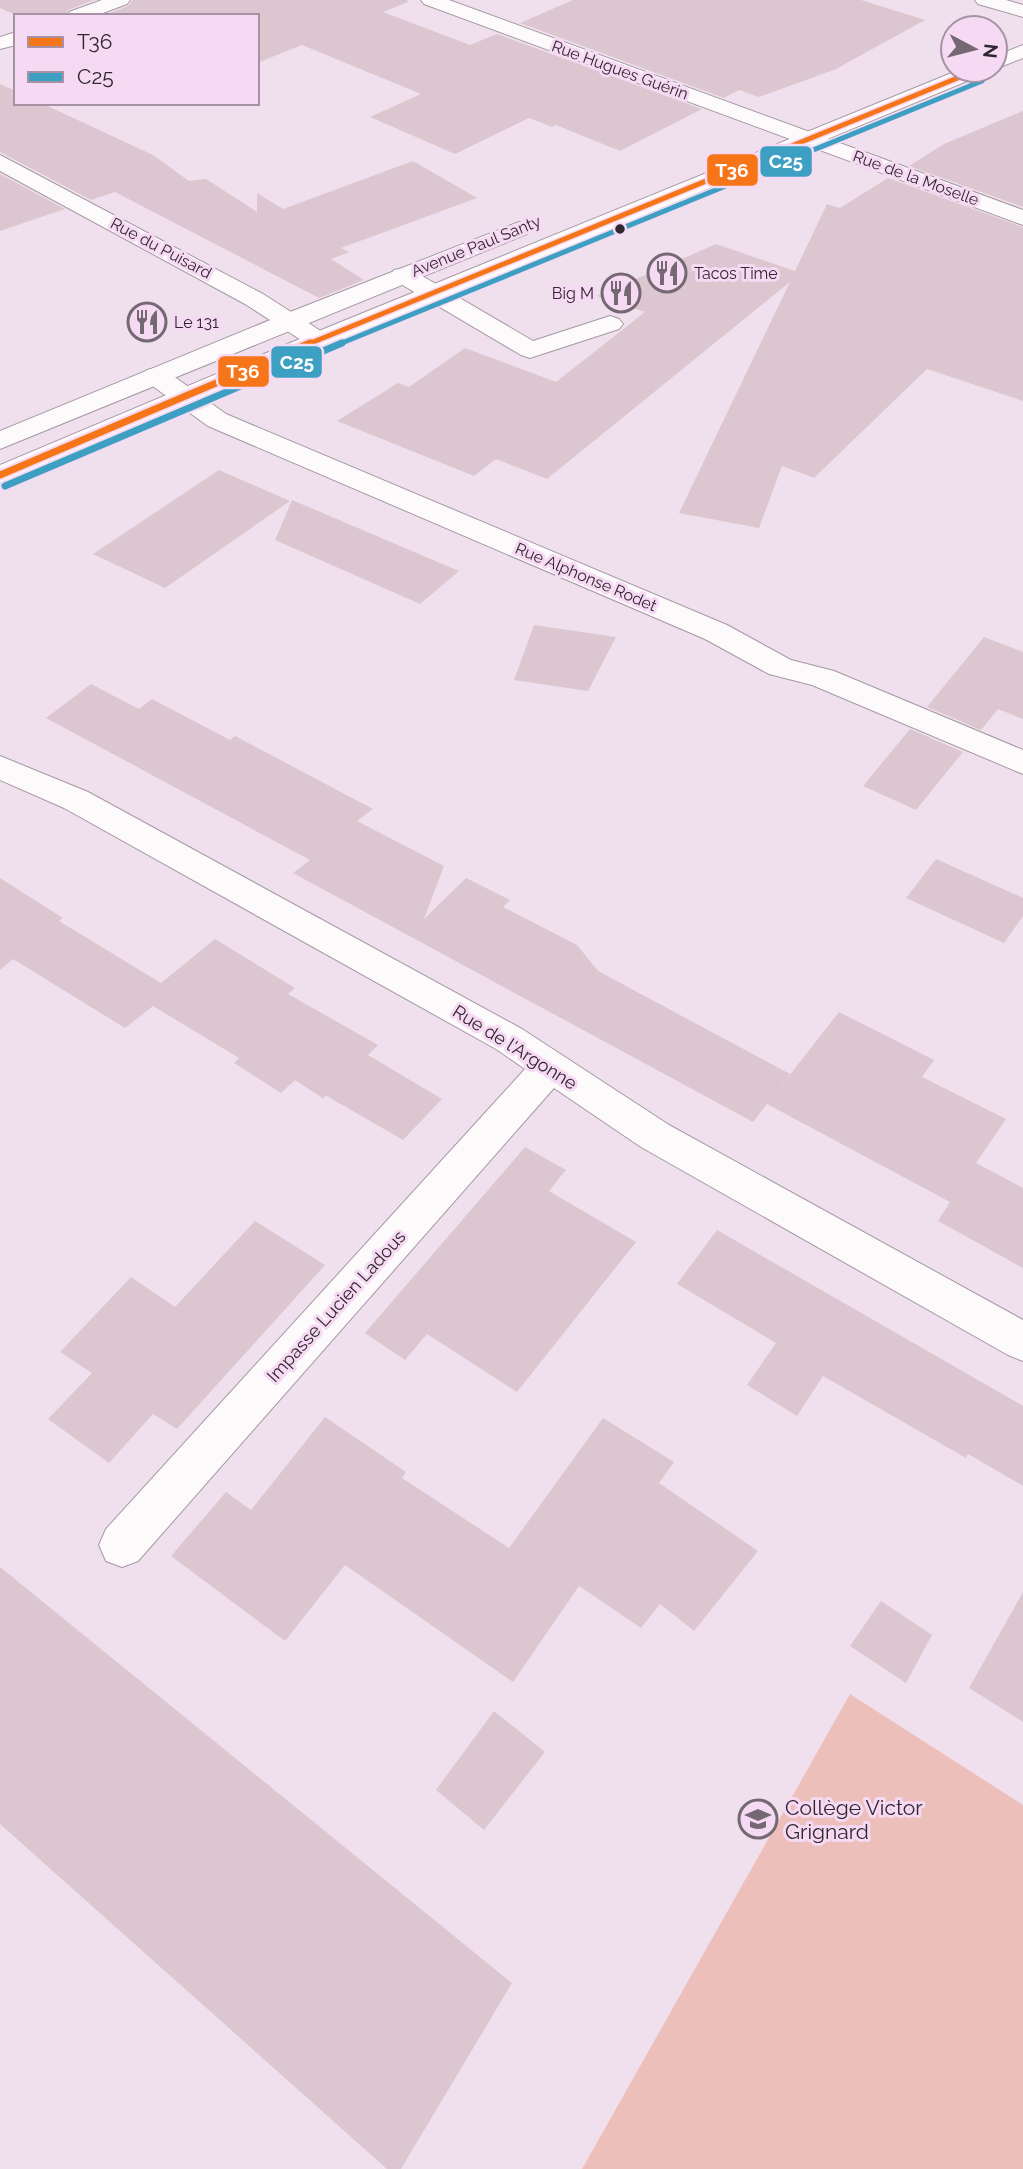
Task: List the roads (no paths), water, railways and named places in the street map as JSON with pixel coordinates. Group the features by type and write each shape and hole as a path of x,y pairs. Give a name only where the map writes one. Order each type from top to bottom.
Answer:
{"street":[{"path":"82,14 120,0"},
{"name":"Rue Hugues Guérin","path":"431,0 809,139"},
{"path":"994,3 1023,12"},
{"name":"Avenue Paul Santy","path":"0,475 182,396 943,84"},
{"path":"740,142 807,113"},
{"name":"Rue de la Moselle","path":"809,139 1023,218"},
{"name":"Rue du Puisard","path":"0,162 254,299 318,340"},
{"name":"Avenue Paul Santy","path":"0,441 537,222"},
{"path":"403,275 530,350 610,324"},
{"name":"Rue Alphonse Rodet","path":"156,376 217,420 716,632 779,667 823,678 1023,763"},
{"name":"Rue de l'Argonne","path":"7,777 76,800 509,1039 655,1136 1023,1342"},
{"name":"Impasse Lucien Ladous","path":"122,1545 549,1068"}],"place":[{"name":"Tacos Time","path":"667,273"},
{"name":"Big M","path":"621,293"},
{"name":"Le 131","path":"147,322"},
{"name":"Collège Victor Grignard","path":"758,1819"}]}
